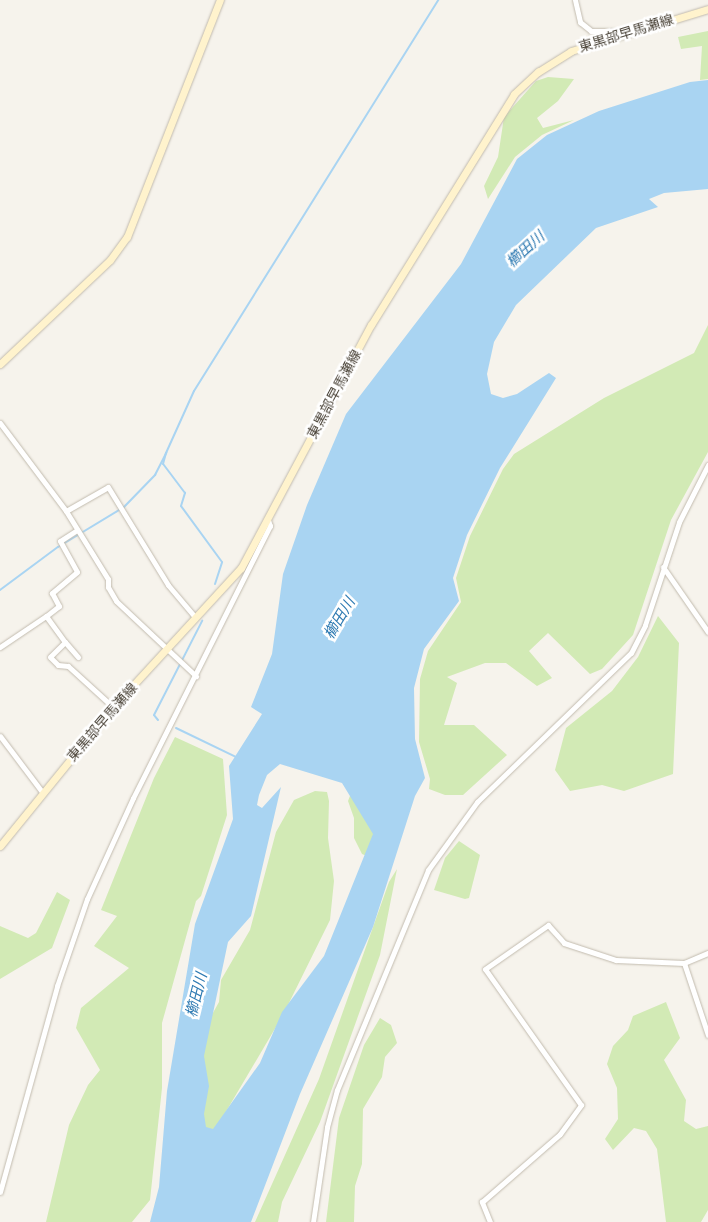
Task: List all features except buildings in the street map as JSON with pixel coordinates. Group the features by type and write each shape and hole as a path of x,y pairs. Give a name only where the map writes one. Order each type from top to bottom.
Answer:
{"main road":[{"path":"0,364 110,260 127,237 220,0"},
{"name":"東黒部早馬瀬線","path":"0,846 113,707 170,650 195,617 241,568 268,520 331,393 504,109 527,81 562,55 631,31 708,9"}],"street":[{"path":"574,0 580,22 591,32 631,31"},
{"path":"0,423 66,511 108,580 108,587 116,602 196,676"},
{"path":"313,1222 334,1099 428,870 476,802 631,653 687,503 708,465"},
{"path":"66,511 107,486 174,594 195,617"},
{"path":"0,1192 48,1014 80,917 133,798 270,526 268,520"},
{"path":"0,647 59,606 53,591 77,572 62,545 79,533"},
{"path":"663,567 708,632"},
{"path":"46,616 78,657"},
{"path":"65,642 50,657 58,665 68,666 113,707"},
{"path":"0,736 43,793"},
{"path":"490,1222 482,1202 560,1134 581,1105 484,969 548,925 561,941 591,955 628,961 684,963 708,952"},
{"path":"684,963 708,1035"}],"green space":[{"path":"708,31 708,79 700,80 702,46 681,49 678,37"},
{"path":"548,77 574,79 558,101 537,118 543,128 574,120 542,135 515,157 488,199 484,186 498,157 504,117 536,81"},
{"path":"708,325 708,452 671,520 633,635 602,669 590,674 548,633 529,651 552,678 537,686 506,663 485,663 447,677 457,683 444,725 474,725 507,755 463,795 445,795 429,789 430,779 419,742 420,679 428,651 461,602 456,578 470,536 503,469 514,454 604,398 694,353"},
{"path":"658,616 679,643 673,774 624,791 602,785 570,791 555,770 566,728 612,691 638,657"},
{"path":"175,737 223,759 227,815 201,896 196,901 162,1023 162,1088 150,1200 132,1222 46,1222 69,1125 88,1085 100,1070 76,1028 81,1008 129,968 94,946 117,916 101,910 154,778"},
{"path":"353,788 383,808 367,856 362,854 354,838 354,818 348,801"},
{"path":"315,791 327,792 329,801 328,838 334,881 330,920 283,1015 211,1137 192,1118 209,1020 219,1002 221,980 250,930 276,832 294,800"},
{"path":"459,841 480,855 469,898 465,899 434,890 445,858"},
{"path":"397,869 380,955 320,1122 282,1202 278,1222 255,1222 319,1079 389,882"},
{"path":"57,892 70,900 52,948 0,979 0,926 28,938 36,933"},
{"path":"666,1002 680,1038 664,1060 686,1100 684,1121 696,1129 708,1126 708,1210 701,1222 666,1222 657,1149 646,1131 634,1128 613,1150 605,1139 618,1119 617,1088 607,1064 613,1046 628,1030 633,1016"},
{"path":"380,1018 391,1025 397,1043 385,1057 382,1077 363,1109 362,1164 355,1186 354,1222 326,1222 339,1118 364,1045"}],"water":[{"name":"櫛田川","path":"708,80 708,189 664,193 649,199 658,207 596,228 516,305 494,342 487,374 491,394 503,398 517,394 549,373 556,378 500,468 467,535 453,578 459,601 424,649 414,688 415,739 425,778 415,796 373,927 300,1094 251,1222 150,1222 159,1187 167,1091 195,924 233,819 229,766 262,714 251,707 272,654 283,574 307,505 346,414 461,264 517,159 547,135 599,111 690,82","holes":["280,764 342,783 373,834 324,956 282,1012 260,1063 213,1129 206,1127 204,1114 209,1086 204,1056 228,942 251,916 281,787 262,808 257,805 259,795 267,775"]}],"waterway":[{"path":"215,584 222,562 181,506 185,493 163,464 166,453 194,391 438,0"},
{"path":"0,590 58,547 124,507 155,475 166,453"},
{"path":"158,720 154,715 202,621"},
{"path":"176,728 236,757"}]}
